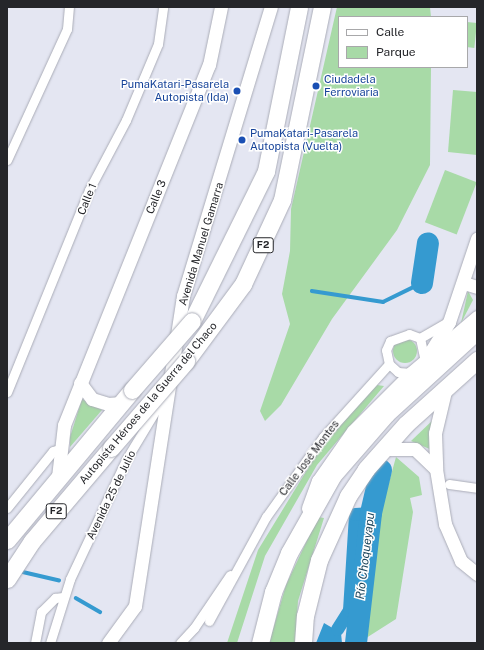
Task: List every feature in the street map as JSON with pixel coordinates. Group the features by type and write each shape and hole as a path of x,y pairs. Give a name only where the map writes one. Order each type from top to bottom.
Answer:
{"highway":[{"name":"Autopista Héroes de la Guerra del Chaco","path":"7,540 58,477 192,321 266,170 299,7"},
{"name":"Autopista Héroes de la Guerra del Chaco","path":"7,579 32,541 186,361 243,284 282,200 322,7"},
{"path":"260,643 273,592 300,529 333,474 354,448 475,323"},
{"path":"303,643 310,590 332,528 348,496 384,448 477,360"}],"main road":[{"name":"Calle 3","path":"58,477 64,426 80,382 208,65 222,7"},
{"name":"Avenida Manuel Gamarra","path":"108,643 135,606 165,397 183,296 271,7"},
{"path":"425,361 471,285 477,239"},
{"path":"300,529 318,481 348,437 411,373 475,323"},
{"path":"80,382 92,399 108,404 121,403"},
{"path":"446,388 435,433 436,469 451,544 461,561 477,574"},
{"path":"384,448 415,449 436,469"}],"street":[{"path":"7,160 67,29 69,7"},
{"name":"Calle 1","path":"7,392 89,190 126,120 158,44 163,7"},
{"path":"475,323 477,308"},
{"path":"411,373 398,372 389,364 386,350 390,341 409,334 420,338 449,322"},
{"path":"420,338 425,361"},
{"name":"Calle José Montes","path":"180,643 194,628 241,560 266,517 323,437 389,364"},
{"name":"Avenida 25 de Julio","path":"50,643 63,597 127,458 148,418 165,397"},
{"path":"7,508 53,451 62,448"},
{"path":"449,484 477,488"},
{"name":"Calle José Montes","path":"210,621 238,573 241,560"},
{"path":"35,643 41,612 55,598 63,597"}],"green space":[{"path":"337,7 430,7 431,16 338,16 338,68 431,68 430,165 397,230 332,319 281,405 265,421 260,411 290,324 282,294 290,251 291,209"},
{"path":"468,22 477,23 474,48 468,47"},
{"path":"453,90 477,92 477,155 448,152"},
{"path":"445,170 477,182 457,234 425,222"},
{"path":"468,291 473,300 461,323"},
{"path":"405,339 414,342 417,351 414,360 405,363 396,360 393,351 396,342"},
{"path":"377,385 384,386 317,465 265,556 237,643 227,643 258,550 321,447"},
{"path":"82,399 102,410 70,447 70,437"},
{"path":"435,418 432,450 411,441"},
{"path":"396,457 419,477 422,495 410,498 413,512 396,619 363,640 378,522"},
{"path":"318,517 324,518 298,601 295,643 269,643 286,585"}],"water":[{"path":"324,623 341,633 342,643 316,643"}],"waterway":[{"name":"Río Choqueyapu","path":"422,283 428,243"},
{"path":"312,291 383,302 422,283"},
{"name":"Río Choqueyapu","path":"356,643 371,513 381,470"},
{"path":"337,629 349,610 355,514 371,513"},
{"path":"23,572 59,580"},
{"path":"76,598 100,612"}],"place":[{"name":"Ciudadela Ferroviaria","path":"316,86"},
{"name":"PumaKatari-Pasarela Autopista (Ida)","path":"237,91"},
{"name":"PumaKatari-Pasarela Autopista (Vuelta)","path":"242,140"}]}
